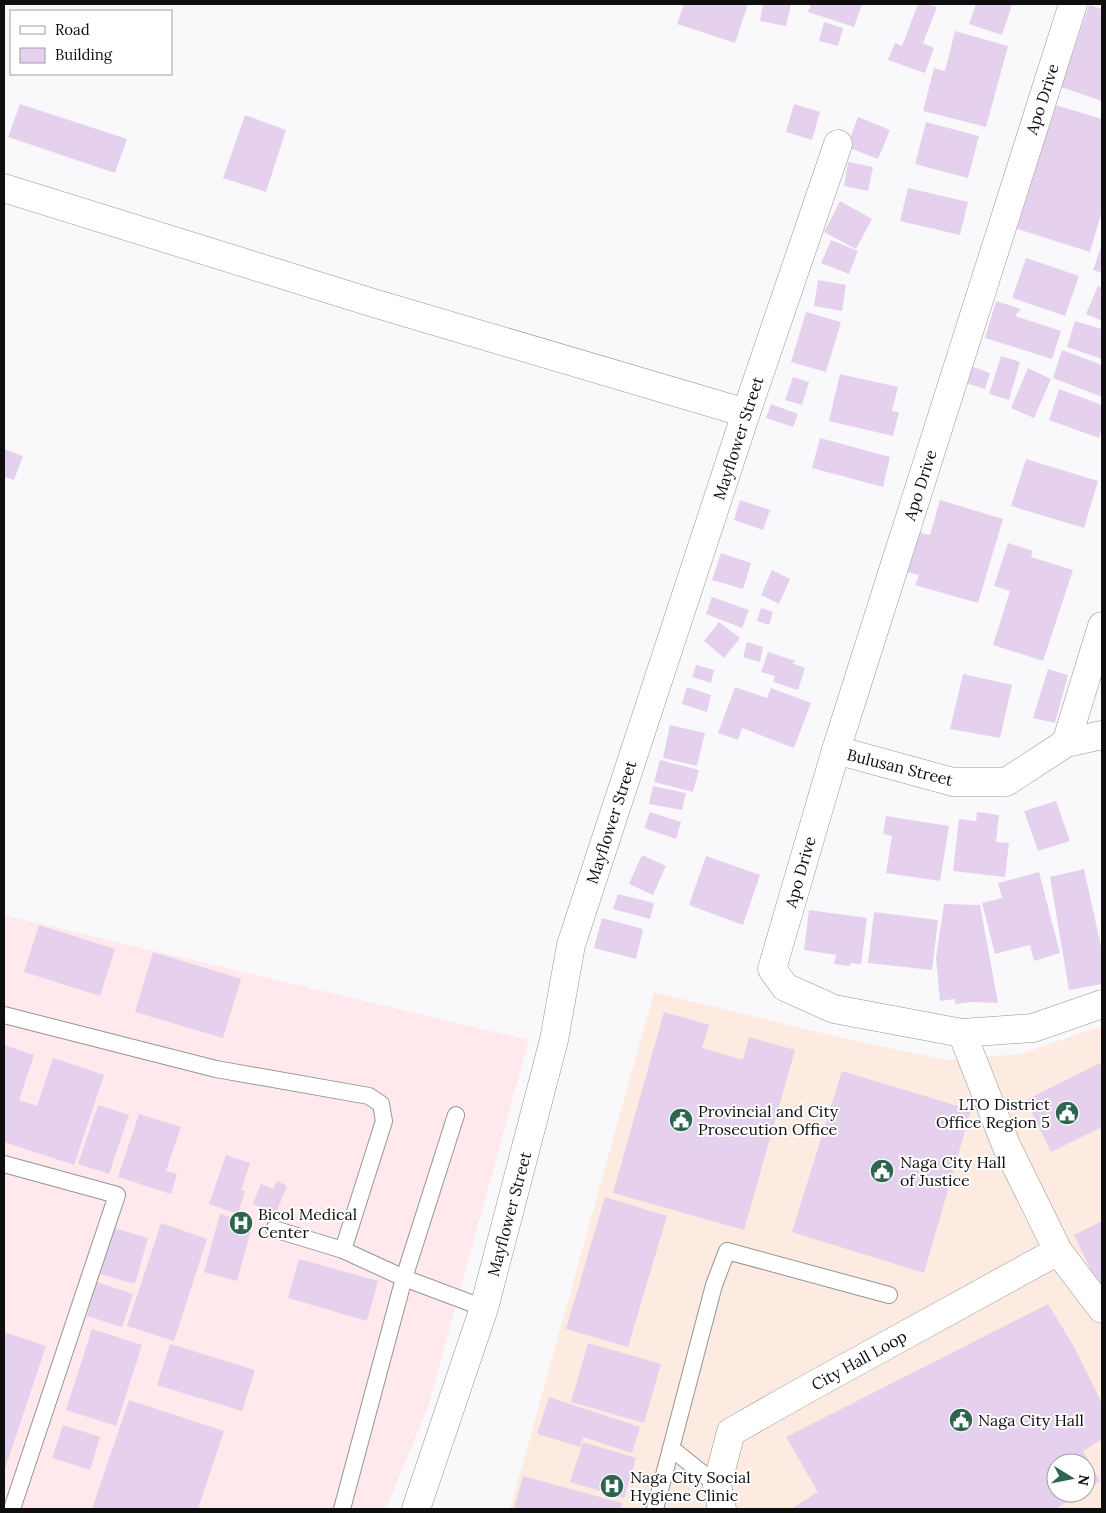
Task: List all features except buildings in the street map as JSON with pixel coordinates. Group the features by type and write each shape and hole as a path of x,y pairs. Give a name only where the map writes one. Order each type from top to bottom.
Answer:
{"street":[{"name":"Apo Drive","path":"962,1033 834,1009 785,987 772,969 836,750 1073,4"},
{"name":"Mayflower Street","path":"416,1509 484,1308 554,1040 571,945 746,413 838,144"},
{"path":"4,188 370,302 746,413"},
{"path":"1066,743 1102,626"},
{"name":"Bulusan Street","path":"836,750 953,782 1006,782 1066,743 1102,736"},
{"path":"1102,1004 1033,1028 962,1033 1006,1145 1058,1251 1102,1309"},
{"name":"City Hall Loop","path":"720,1497 731,1432 1058,1251"}],"lane":[{"path":"4,1014 216,1069 369,1096 381,1104 384,1121 343,1250"},
{"path":"342,1509 404,1278 456,1115"},
{"path":"4,1164 117,1195 12,1509"},
{"path":"274,1229 343,1250 404,1278 484,1308"},
{"path":"655,1509 714,1285 727,1251 889,1295"},
{"path":"671,1448 720,1497"}],"shaded area":[{"name":"Bicol Medical Center","path":"4,915 529,1040 428,1407 386,1509 4,1509"},
{"path":"654,992 842,1038 947,1060 1020,1054 1102,1026 1102,1509 510,1509"}],"place":[{"name":"LTO District Office Region 5","path":"1067,1113"},
{"name":"Provincial and City Prosecution Office","path":"681,1120"},
{"name":"Naga City Hall of Justice","path":"882,1171"},
{"name":"Bicol Medical Center","path":"241,1223"},
{"name":"Naga City Hall","path":"961,1420"},
{"name":"Naga City Social Hygiene Clinic","path":"612,1486"}]}
